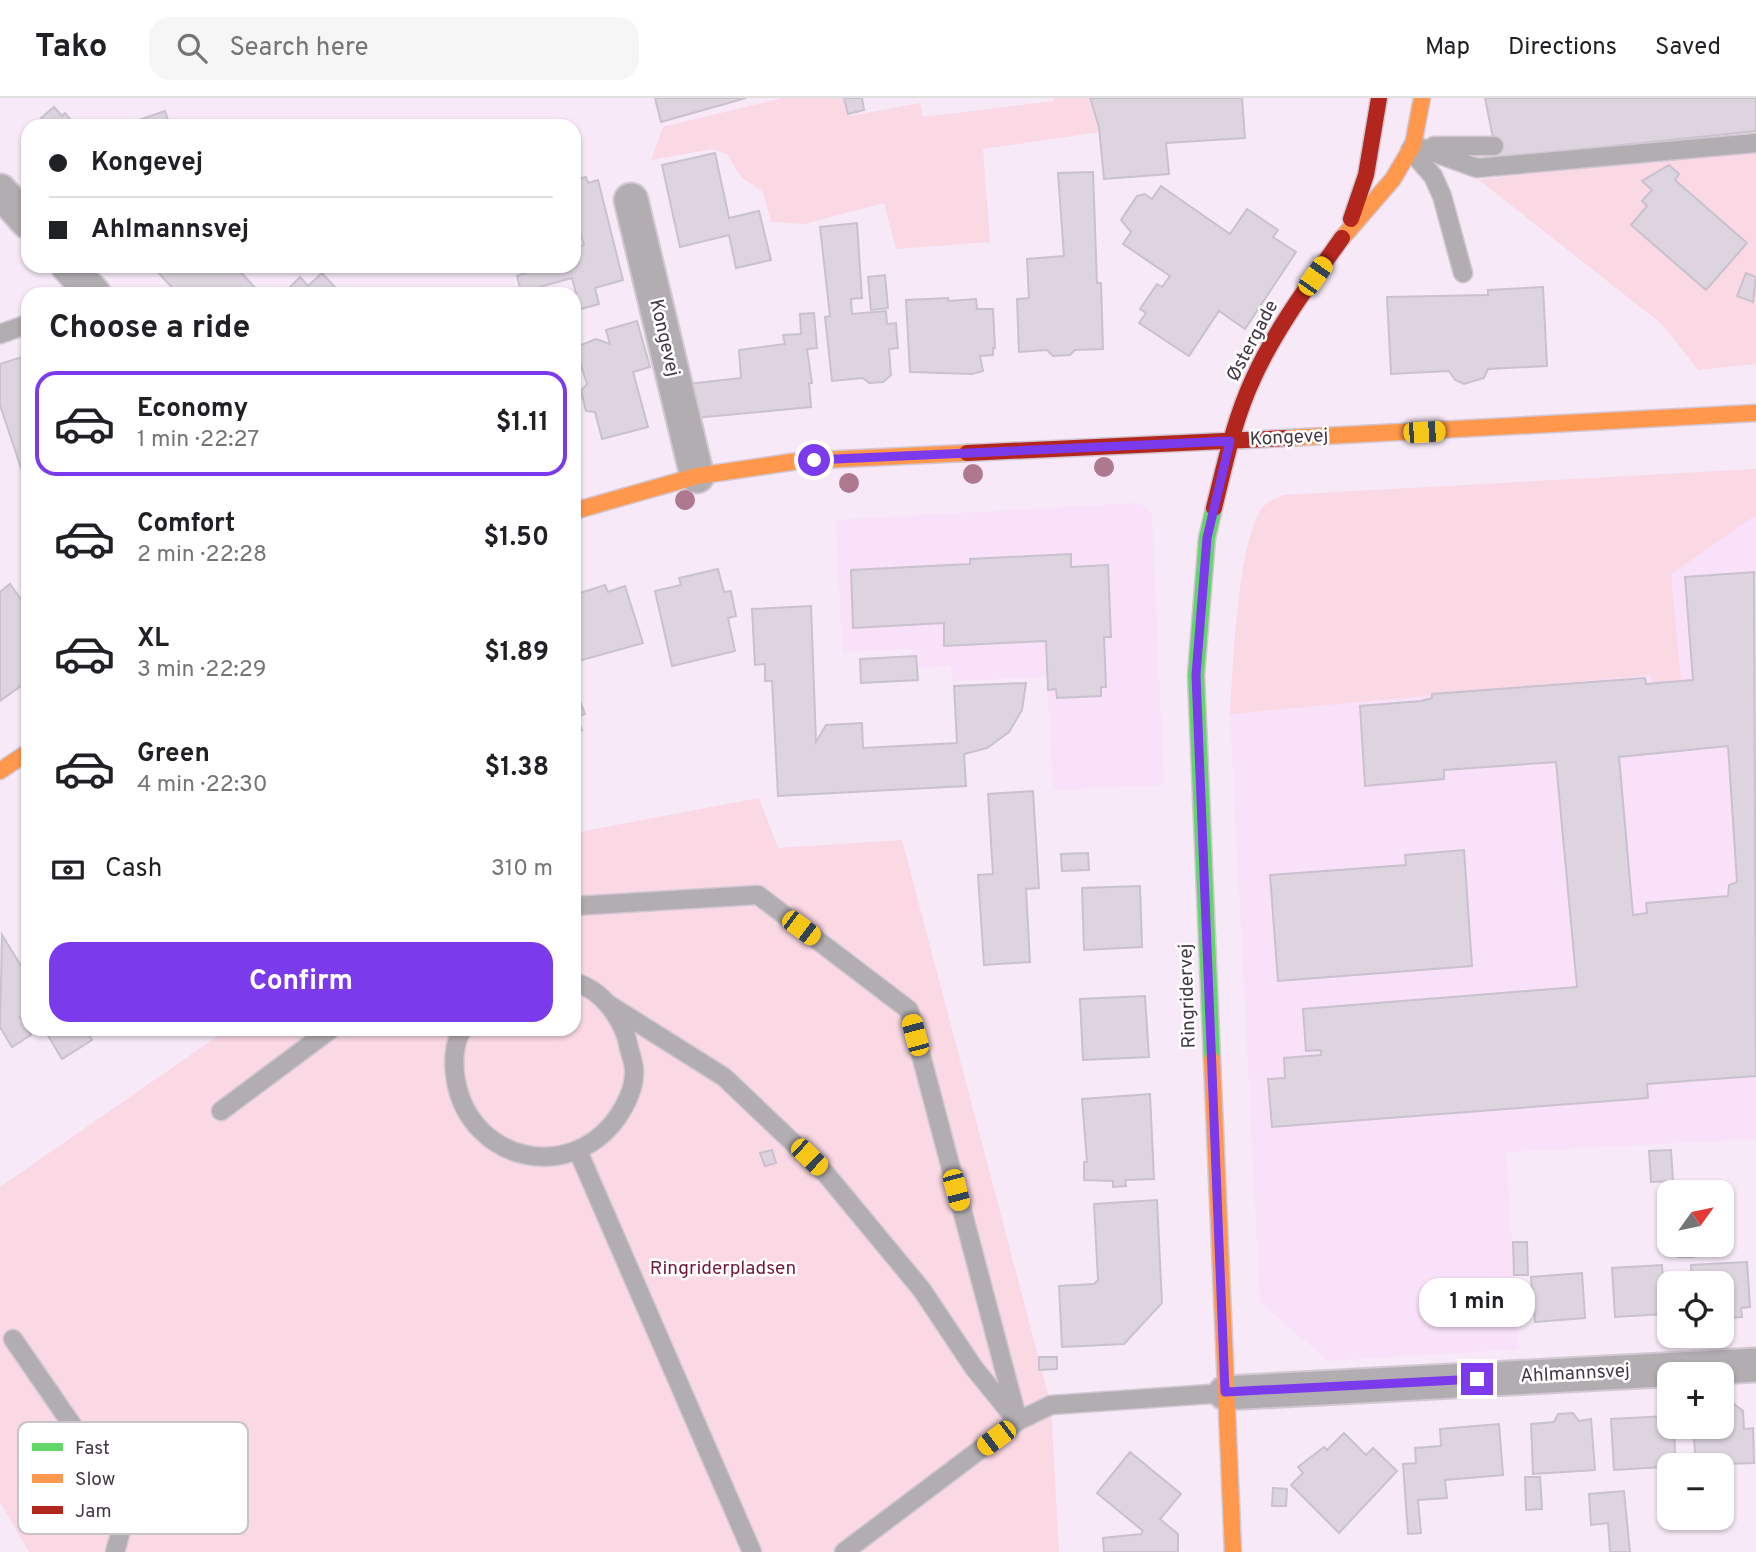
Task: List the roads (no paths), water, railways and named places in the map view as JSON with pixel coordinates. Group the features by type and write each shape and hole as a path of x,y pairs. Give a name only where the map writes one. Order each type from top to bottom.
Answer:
{"street":[{"name":"Østergade","path":"1347,231 1387,125 1379,98"},
{"name":"Østergade","path":"1230,441 1253,379 1284,321 1347,231 1373,205 1411,147 1422,98"},
{"path":"1387,125 1411,147"},
{"path":"0,191 21,214"},
{"name":"Kongevej","path":"631,200 697,476"},
{"path":"74,273 88,287"},
{"name":"Kongevej","path":"581,508 697,476 797,461 1756,413"},
{"name":"Ringridervej","path":"1230,441 1207,538 1196,675 1233,1552"},
{"path":"0,771 21,757"},
{"name":"Ahlmannsvej","path":"1225,1392 1756,1364"}],"lane":[{"path":"1411,147 1477,168 1756,143"},
{"path":"1411,147 1494,146"},
{"path":"1411,147 1433,176 1442,196 1463,273"},
{"path":"0,334 21,326"},
{"path":"581,906 758,895 909,1010 1018,1421"},
{"path":"581,987 724,1077 825,1174 922,1290 975,1368 1018,1421"},
{"path":"461,1036 453,1065 459,1102 477,1128 511,1152 542,1158 578,1151 605,1134 619,1115 626,1105 634,1074 626,1030 608,1004"},
{"path":"221,1111 322,1036"},
{"path":"578,1151 752,1552"},
{"path":"13,1339 70,1422"},
{"path":"844,1552 1018,1421 1051,1405 1225,1392"},
{"path":"116,1552 121,1534"}],"park label":[{"name":"Ringriderpladsen","path":"723,1269"}]}
